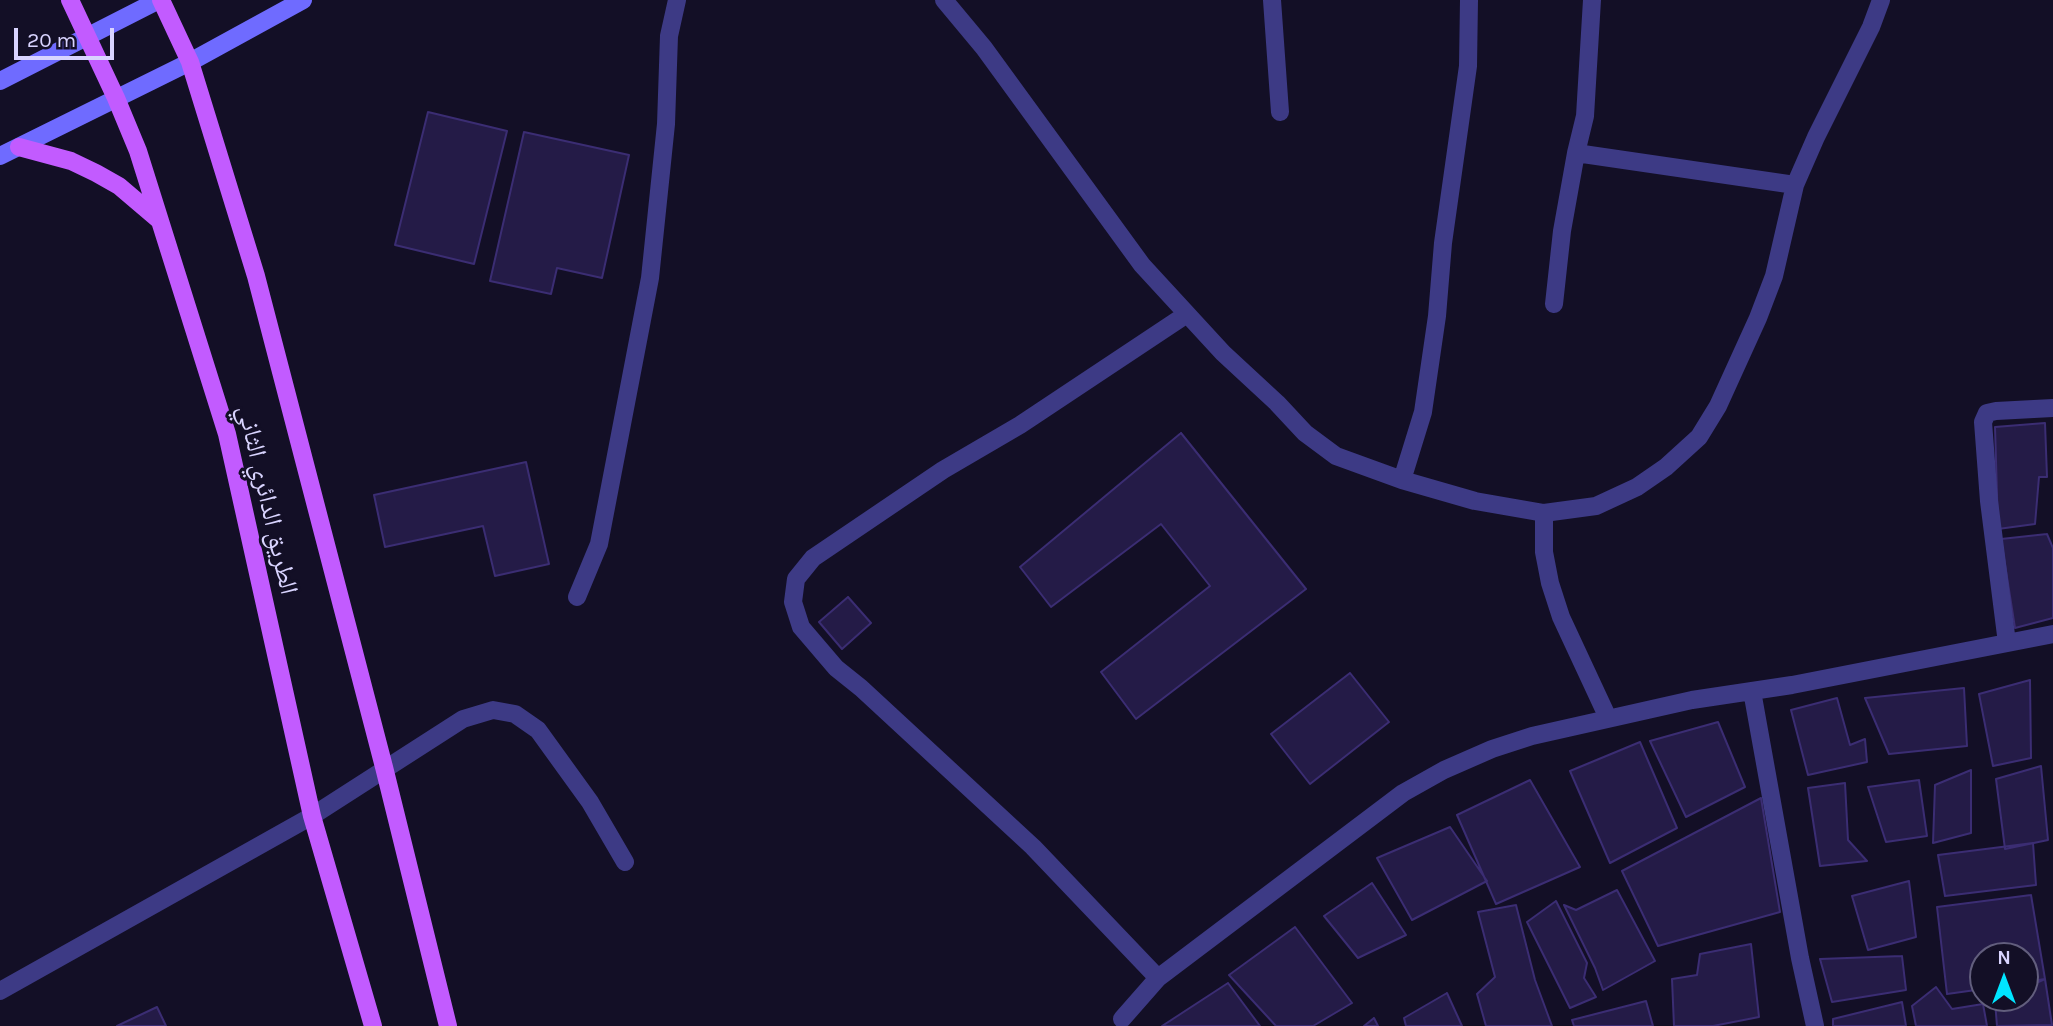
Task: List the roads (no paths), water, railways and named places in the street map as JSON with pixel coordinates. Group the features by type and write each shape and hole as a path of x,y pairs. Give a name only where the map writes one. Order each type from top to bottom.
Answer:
{"main road":[{"name":"الطريق الدائري الثاني","path":"70,0 138,151 227,434 312,816 373,1026"},
{"name":"الطريق الدائري الثاني","path":"160,0 190,62 256,276 384,767 448,1026"},
{"path":"0,81 160,0"},
{"path":"0,156 190,62 303,0"},
{"path":"19,147 71,161 96,173 119,186 160,221"}],"street":[{"path":"577,597 598,544 650,278 666,124 669,36 677,0"},
{"path":"944,0 984,48 1142,265 1305,433 1336,456 1402,480 1475,501 1544,513 1597,506 1637,487 1666,467 1699,437 1718,406 1758,318 1773,276 1795,185 1871,27 1881,0"},
{"path":"1272,0 1280,112"},
{"path":"1402,480 1423,412 1437,316 1443,243 1468,66 1469,0"},
{"path":"1554,304 1562,231 1585,116 1592,0"},
{"path":"1576,153 1795,185"},
{"path":"1158,978 1032,847 836,668 801,627 793,602 796,579 813,558 943,470 1020,425 1187,314"},
{"path":"2007,643 1990,514 1983,422 1987,414 1996,411 2053,408"},
{"path":"1544,513 1544,552 1550,583 1561,617 1608,718"},
{"path":"1121,1024 1158,978 1403,793 1492,748 1532,736 1692,700 2053,634"},
{"path":"1752,691 1800,958 1815,1026"},
{"path":"0,991 312,816 384,767 463,719 493,710 515,714 537,730 590,802 625,862"}]}
